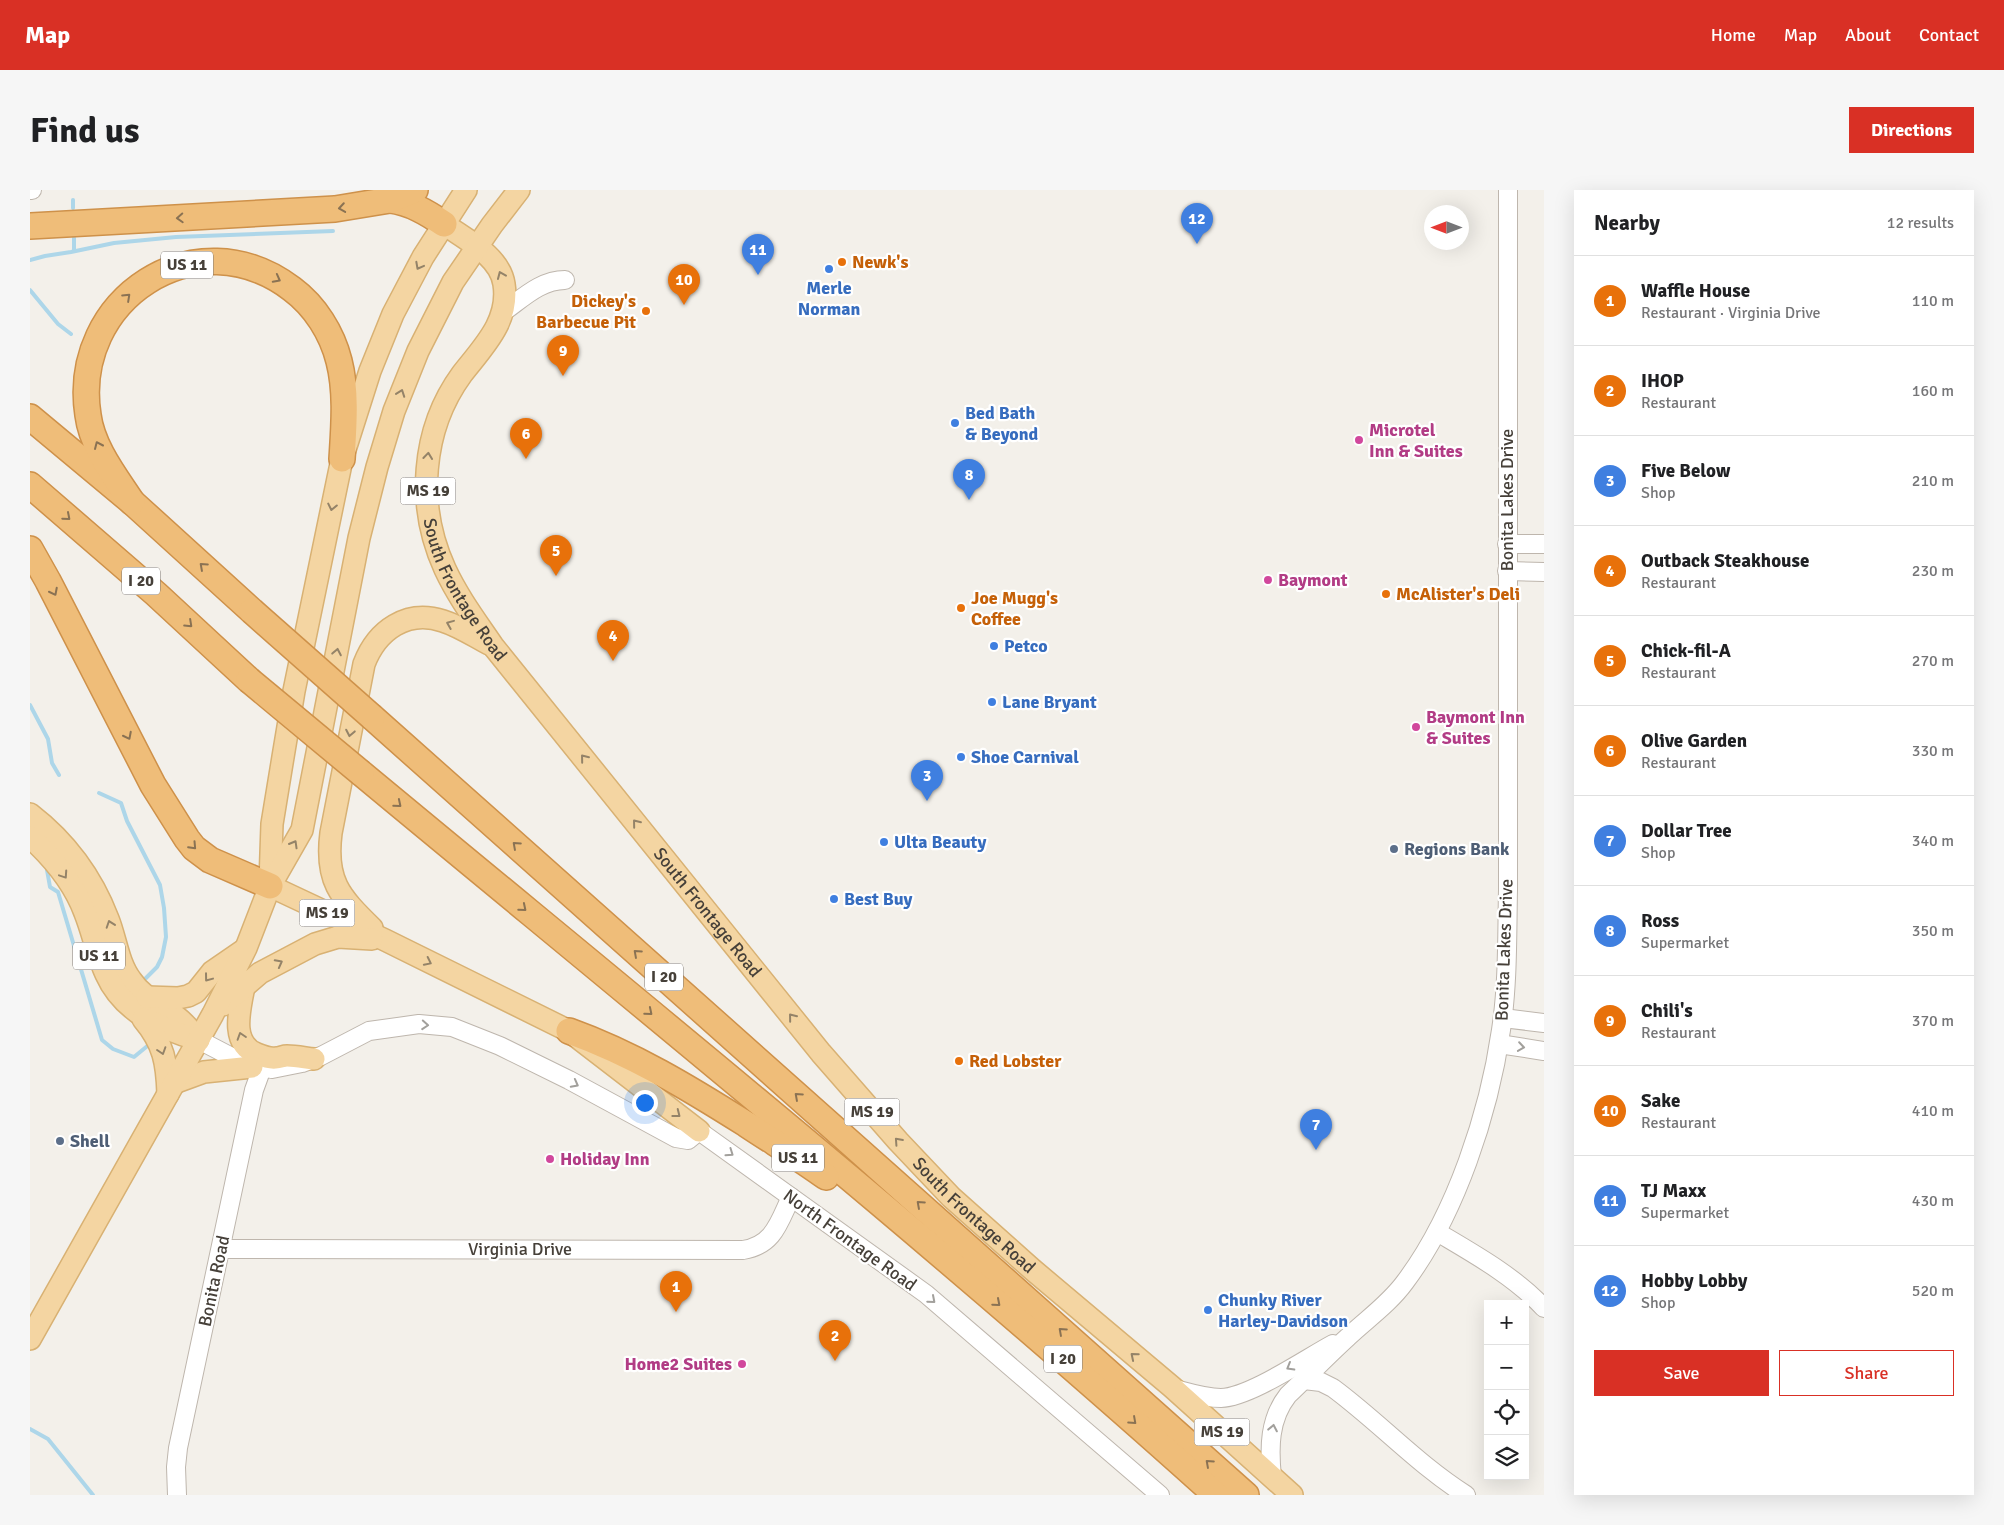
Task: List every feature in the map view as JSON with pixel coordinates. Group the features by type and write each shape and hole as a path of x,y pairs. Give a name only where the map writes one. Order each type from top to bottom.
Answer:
{"highway":[{"path":"30,226 335,209 390,200 415,190"},
{"path":"390,200 405,202 420,208 444,224"},
{"name":"US 11","path":"132,502 98,447 88,417 85,391 88,364 96,340 110,315 124,298 143,282 166,271 191,264 216,262 240,264 262,271 283,282 315,310 329,335 339,361 344,415 342,459"},
{"name":"I 20","path":"30,417 132,502 1246,1495"},
{"name":"I 20","path":"30,485 156,594 250,680 907,1226 1120,1408 1216,1495"},
{"path":"30,550 48,581 153,785 187,839 194,848 210,860 270,886"},
{"name":"US 11","path":"570,1031 626,1054 682,1084 812,1167 874,1211 907,1226"}],"main road":[{"path":"342,459 370,371 393,314 423,257 466,190"},
{"path":"270,886 302,830 359,538 385,439 405,380 453,282 519,190"},
{"name":"South Frontage Road","path":"444,224 490,258 501,274 505,292 503,312 491,337 454,387 441,410 431,439 427,474 432,527 440,556 465,606 493,646 821,1053 898,1141 951,1197 1033,1270 1172,1387 1292,1495"},
{"name":"US 11","path":"250,940 270,886 272,824 281,767 294,691 342,459"},
{"path":"384,940 345,900 335,883 330,863 331,833 368,651 385,631 402,621 413,618 433,618 445,621 493,646"},
{"name":"US 11","path":"30,814 56,836 87,876 108,919 125,971 143,1006 172,1032 199,1040 213,1014 260,973 326,940 338,937 384,940 570,1031"},
{"name":"US 11","path":"30,837 62,870 75,891 85,912 105,974 123,1000 143,1006"},
{"name":"MS 19","path":"270,886 384,940"},
{"path":"171,1089 162,1048 152,1030 143,1006 188,996 196,992 212,972 250,940"},
{"path":"250,940 238,1028 244,1046 252,1052 263,1056 314,1059"},
{"path":"213,1014 250,940"},
{"path":"570,1031 699,1131"},
{"path":"30,1339 199,1040"},
{"path":"171,1089 204,1072 257,1068"}],"street":[{"name":"Bonita Lakes Drive","path":"1349,1336 1376,1313 1404,1283 1437,1232 1466,1166 1489,1095 1503,1018 1507,963 1508,190"},
{"path":"503,312 541,285 549,281 565,280"},
{"path":"1507,544 1544,544"},
{"path":"1508,571 1544,572"},
{"path":"1503,1018 1544,1023"},
{"path":"199,1040 257,1068 282,1068 314,1059 353,1039 377,1030 419,1024 452,1027 500,1046 569,1080 676,1138 688,1140 699,1131"},
{"path":"1499,1044 1544,1051"},
{"name":"Bonita Road","path":"177,1495 176,1467 178,1448 222,1249 257,1068"},
{"name":"North Frontage Road","path":"699,1131 926,1294 1160,1495"},
{"name":"Virginia Drive","path":"222,1249 743,1250 760,1246 771,1236 791,1197"},
{"path":"1437,1232 1496,1267 1535,1298 1544,1308"},
{"path":"1172,1387 1209,1397 1233,1396 1264,1382 1349,1336"},
{"path":"1272,1477 1271,1438 1275,1417 1280,1405 1349,1336"},
{"path":"1304,1380 1320,1382 1333,1388 1413,1458 1466,1495"}],"waterway":[{"path":"73,200 73,208"},
{"path":"30,260 114,243 176,237 333,231"},
{"path":"74,238 74,251"},
{"path":"30,290 58,324 71,334"},
{"path":"30,705 48,739 52,763 59,775"},
{"path":"99,793 121,803 127,821 160,885 166,937 162,957 157,967 145,979"},
{"path":"47,870 50,887 58,892 102,1040 113,1049 134,1057 151,1043"},
{"path":"30,1429 48,1439 93,1495"}],"place":[{"name":"Hobby Lobby","path":"1197,244"},
{"name":"Newk's","path":"842,262"},
{"name":"Merle Norman","path":"829,269"},
{"name":"TJ Maxx","path":"758,275"},
{"name":"Sake","path":"684,305"},
{"name":"Dickey's Barbecue Pit","path":"646,311"},
{"name":"Chili's","path":"563,376"},
{"name":"Bed Bath & Beyond","path":"955,423"},
{"name":"Microtel Inn & Suites","path":"1359,440"},
{"name":"Olive Garden","path":"526,459"},
{"name":"Ross","path":"969,500"},
{"name":"Chick-fil-A","path":"556,576"},
{"name":"Baymont","path":"1268,580"},
{"name":"McAlister's Deli","path":"1386,594"},
{"name":"Joe Mugg's Coffee","path":"961,608"},
{"name":"Petco","path":"994,646"},
{"name":"Outback Steakhouse","path":"613,661"},
{"name":"Lane Bryant","path":"992,702"},
{"name":"Baymont Inn & Suites","path":"1416,727"},
{"name":"Shoe Carnival","path":"961,757"},
{"name":"Five Below","path":"927,801"},
{"name":"Ulta Beauty","path":"884,842"},
{"name":"Regions Bank","path":"1394,849"},
{"name":"Best Buy","path":"834,899"},
{"name":"Red Lobster","path":"959,1061"},
{"name":"Shell","path":"60,1141"},
{"name":"Dollar Tree","path":"1316,1150"},
{"name":"Holiday Inn","path":"550,1159"},
{"name":"Chunky River Harley-Davidson","path":"1208,1310"},
{"name":"Waffle House","path":"676,1312"},
{"name":"IHOP","path":"835,1361"},
{"name":"Home2 Suites","path":"742,1364"}]}
